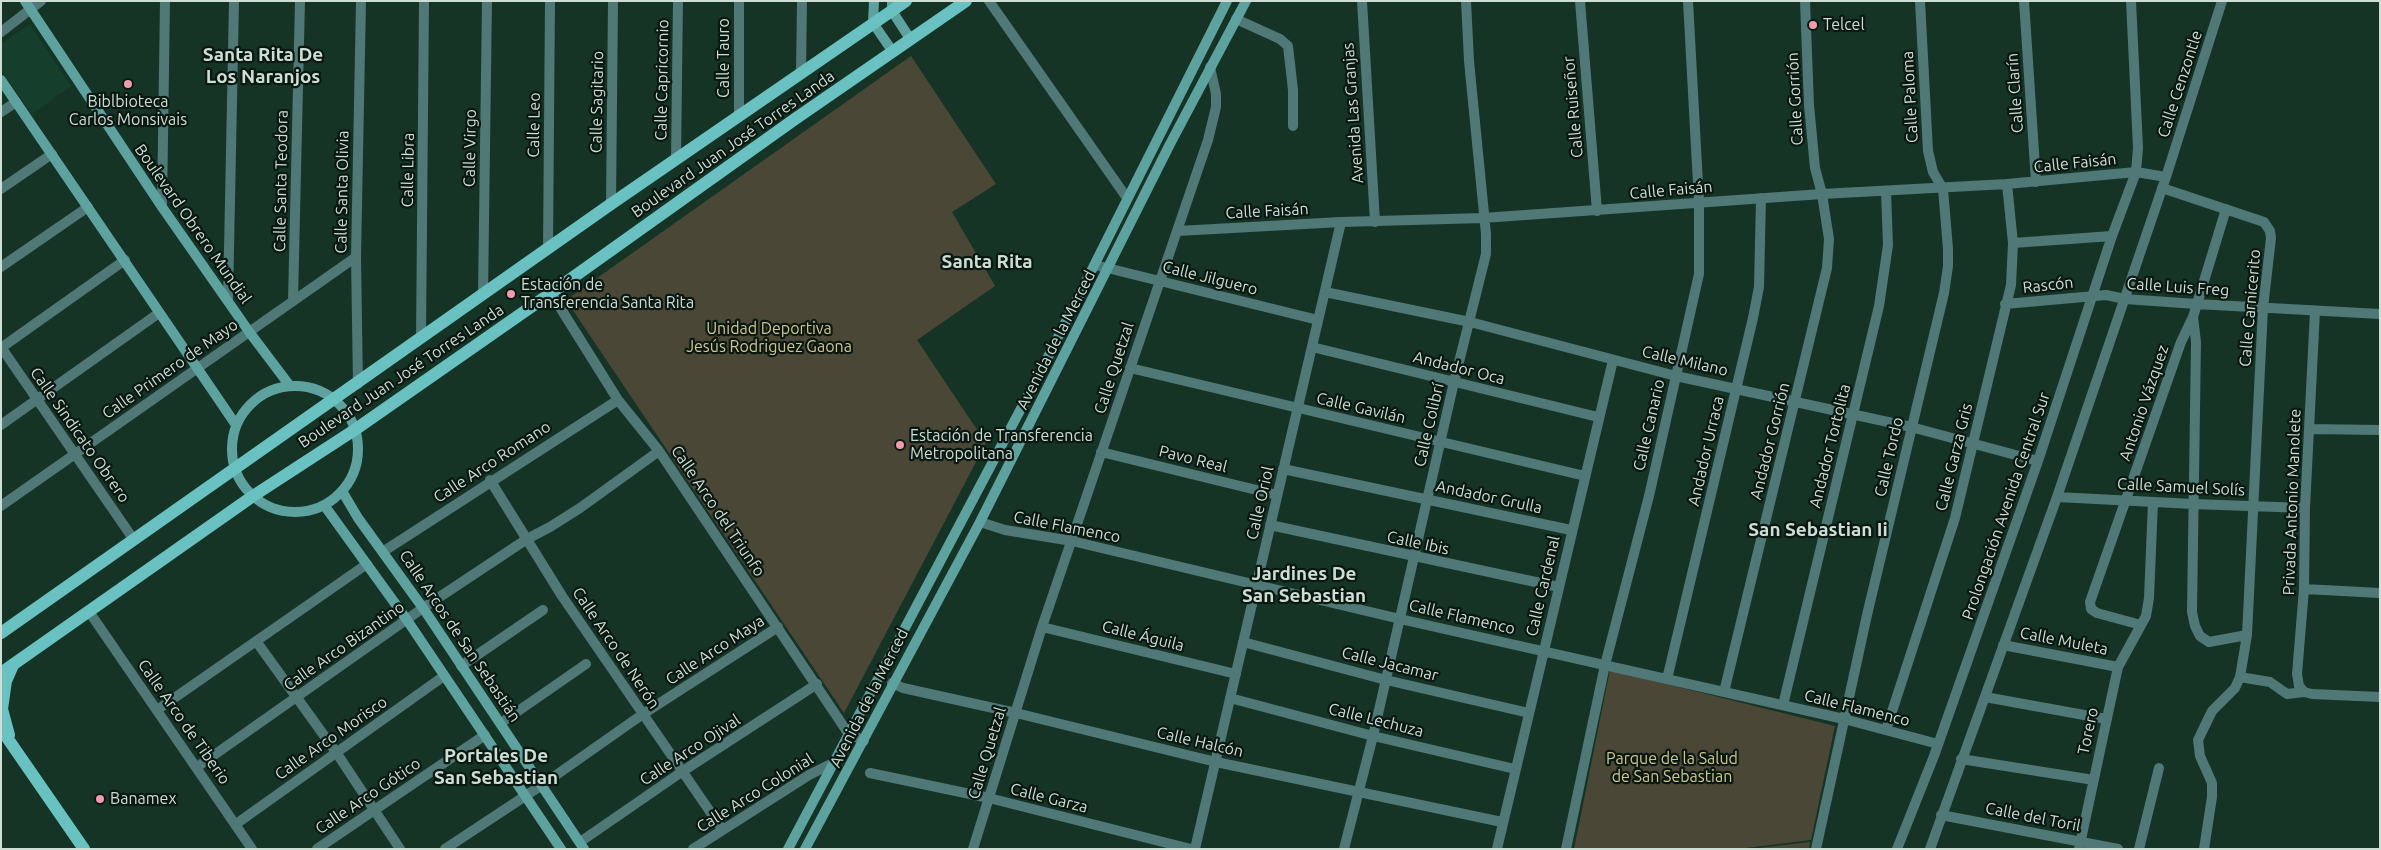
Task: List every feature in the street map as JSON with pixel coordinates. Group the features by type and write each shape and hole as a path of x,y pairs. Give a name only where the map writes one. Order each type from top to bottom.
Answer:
{"main road":[{"name":"Boulevard Juan José Torres Landa","path":"4,630 358,384 610,204 874,23 892,6 906,1"},
{"name":"Boulevard Juan José Torres Landa","path":"1,673 90,613 253,496 356,428 551,293 795,119 966,1"},
{"path":"12,745 2,709 6,681 13,665"},
{"path":"1,729 84,849"}],"street":[{"path":"1,32 28,5 41,1"},
{"path":"162,207 165,1"},
{"path":"228,300 234,1"},
{"name":"Calle Santa Teodora","path":"294,301 300,1"},
{"name":"Calle Santa Olivia","path":"358,384 356,257 361,1"},
{"name":"Calle Libra","path":"421,338 424,1"},
{"name":"Calle Virgo","path":"483,296 486,1"},
{"name":"Calle Leo","path":"548,249 550,1"},
{"name":"Calle Sagitario","path":"610,204 613,1"},
{"name":"Calle Capricornio","path":"676,159 678,1"},
{"name":"Calle Tauro","path":"739,1 739,116"},
{"path":"801,73 802,1"},
{"path":"874,1 874,23 893,52"},
{"path":"989,1 1127,198"},
{"name":"Avenida de la Merced","path":"788,849 1095,265 1227,1"},
{"name":"Avenida de la Merced","path":"806,849 864,741 892,683 980,522 1210,67 1246,1"},
{"name":"Avenida Las Granjas","path":"1362,1 1375,222"},
{"name":"Calle Colibrí","path":"1344,849 1373,736 1454,382 1486,254 1486,234 1469,61 1466,1"},
{"name":"Calle Ruiseñor","path":"1580,1 1597,211"},
{"name":"Calle Canario","path":"1566,849 1605,665 1631,570 1696,297 1699,274 1698,202 1688,1"},
{"name":"Calle Gorrión","path":"1805,1 1809,105 1815,168 1822,194"},
{"name":"Calle Paloma","path":"1920,1 1928,151 1932,172 1943,189"},
{"name":"Calle Clarín","path":"2024,1 2036,182"},
{"path":"1930,849 2057,496 2116,297 2162,188 2151,174 2138,148 2131,1"},
{"name":"Calle Cenzontle","path":"2151,174 2222,1"},
{"name":"Boulevard Obrero Mundial","path":"28,5 162,207 290,386"},
{"path":"892,6 910,40"},
{"path":"1236,19 1280,38 1288,46 1293,90 1293,126"},
{"name":"Calle Quetzal","path":"973,849 1042,627 1178,231 1216,107 1216,94 1210,67"},
{"path":"1,80 236,425"},
{"path":"1,112 16,102"},
{"path":"1,189 52,154"},
{"name":"Calle Faisán","path":"1178,231 1341,222 1483,218 1698,202 1943,189 2151,174"},
{"name":"Prolongación Avenida Central Sur","path":"1897,849 1938,744 2038,461 2112,236 2151,174"},
{"name":"Calle Garza Gris","path":"1886,730 1949,538 1974,443 2012,276 2013,243 2007,184"},
{"name":"Calle Carnicerito","path":"2162,188 2264,222 2270,231 2271,238 2263,308 2247,634 2240,677"},
{"name":"Calle Tordo","path":"1816,849 1911,427 1944,293 1948,266 1948,249 1943,189"},
{"name":"Andador Tortolita","path":"1784,705 1886,273 1888,245 1886,191"},
{"name":"Andador Gorrión","path":"1724,692 1827,268 1829,239 1822,194"},
{"name":"Andador Urraca","path":"1667,679 1759,287 1761,198"},
{"path":"1,267 88,207"},
{"name":"Antonio Vázquez","path":"2141,625 2097,613 2090,606 2181,342 2193,317 2226,210"},
{"name":"Calle Oriol","path":"1195,849 1341,222"},
{"path":"2013,243 2112,236"},
{"name":"Calle Primero de Mayo","path":"1,506 356,257"},
{"path":"1,348 125,260"},
{"name":"Calle Jilguero","path":"1095,265 1318,320"},
{"name":"Calle Milano","path":"1324,292 1470,322 1676,376 1911,427 2038,461"},
{"name":"Calle Arco del Triunfo","path":"551,293 618,400 659,451 817,684 848,733"},
{"name":"Calle Luis Freg","path":"2094,295 2196,304 2380,314"},
{"name":"Rascón","path":"2005,304 2094,295"},
{"name":"Privada Antonio Manolete","path":"2304,692 2299,686 2297,674 2304,589 2305,508 2315,311"},
{"path":"1,425 159,313"},
{"path":"2193,317 2196,342 2192,612 2195,626 2200,636 2209,642 2247,634"},
{"name":"Andador Oca","path":"1312,346 1598,417"},
{"name":"Calle Sindicato Obrero","path":"1,348 134,540"},
{"name":"Calle Cardenal","path":"1497,849 1571,530 1586,476 1598,417 1613,360"},
{"name":"Calle Gavilán","path":"1130,368 1586,476"},
{"path":"290,386 314,388 335,399 345,409 356,428 359,445 358,462 352,477 342,491 324,505 302,511 280,510 266,505 253,496 242,484 235,470 232,447 236,425 245,410 258,398 273,389 290,386"},
{"name":"Calle Arco Romano","path":"384,551 490,480 618,400"},
{"path":"2309,429 2380,430"},
{"name":"Calle Arco Bizantino","path":"198,767 423,608 527,539 580,508 659,451"},
{"name":"Pavo Real","path":"1102,452 1278,495"},
{"name":"Andador Grulla","path":"1283,469 1571,530"},
{"name":"Calle Arco de Nerón","path":"490,480 562,596 722,829"},
{"name":"Calle Arcos de San Sebastián","path":"342,491 358,518 384,551 501,722 582,845"},
{"name":"Calle Samuel Solís","path":"2057,496 2305,508"},
{"name":"Torero","path":"2079,845 2118,667 2146,616 2149,598 2153,502"},
{"path":"324,505 407,620 562,849"},
{"name":"Calle Flamenco","path":"980,522 1005,530 1072,541 1400,619 1784,705 1938,744"},
{"name":"Calle Ibis","path":"1270,525 1559,588"},
{"path":"157,710 367,564"},
{"path":"2304,589 2380,593"},
{"path":"461,666 544,610"},
{"name":"Calle Arco de Tiberio","path":"90,613 198,767 252,849"},
{"name":"Calle Arco Maya","path":"445,849 542,785 643,714 778,627"},
{"name":"Calle Águila","path":"1042,627 1236,674"},
{"path":"256,640 336,752 400,849"},
{"name":"Calle Jacamar","path":"1243,642 1386,680 1530,713"},
{"name":"Calle Muleta","path":"2003,645 2118,667"},
{"path":"501,722 586,664"},
{"name":"Calle Arco Morisco","path":"236,824 444,676"},
{"path":"2204,849 2212,797 2212,782 2200,756 2198,740 2212,711 2235,688 2240,677 2270,682 2287,694 2304,692 2380,697"},
{"name":"Calle Halcón","path":"892,683 903,688 1016,713 1216,762 1502,822"},
{"name":"Calle Arco Ojival","path":"582,845 683,771 817,684"},
{"path":"1985,697 2106,719"},
{"name":"Calle Lechuza","path":"1230,698 1373,736 1515,769"},
{"path":"848,733 864,741"},
{"name":"Calle Arco Gótico","path":"317,849 373,809 485,735"},
{"path":"1961,759 2094,780"},
{"name":"Calle Arco Colonial","path":"693,849 722,829 833,763"},
{"path":"2139,849 2158,768"},
{"name":"Calle Garza","path":"870,774 989,798 1191,849"},
{"name":"Calle del Toril","path":"1941,815 2079,845 2118,849"}],"shaded area":[{"path":"30,24 71,86 32,114 1,70 1,44"}],"green space":[{"name":"Unidad Deportiva Jesús Rodriguez Gaona","path":"911,56 996,184 952,212 995,286 917,340 986,443 844,713 566,300"},
{"name":"Parque de la Salud de San Sebastian","path":"1610,670 1835,726 1811,840 1738,849 1574,849"},
{"path":"1810,842 1809,849 1750,849"}],"place":[{"name":"Telcel","path":"1813,25"},
{"name":"Biblbioteca Carlos Monsivais","path":"128,84"},
{"name":"Estación de Transferencia Santa Rita","path":"511,294"},
{"name":"Estación de Transferencia Metropolitana","path":"900,445"},
{"name":"Banamex","path":"100,799"}],"district":[{"name":"Santa Rita De Los Naranjos","path":"263,66"},
{"name":"Santa Rita","path":"987,262"},
{"name":"San Sebastian Ii","path":"1818,530"},
{"name":"Jardines De San Sebastian","path":"1304,585"},
{"name":"Portales De San Sebastian","path":"496,767"}]}
